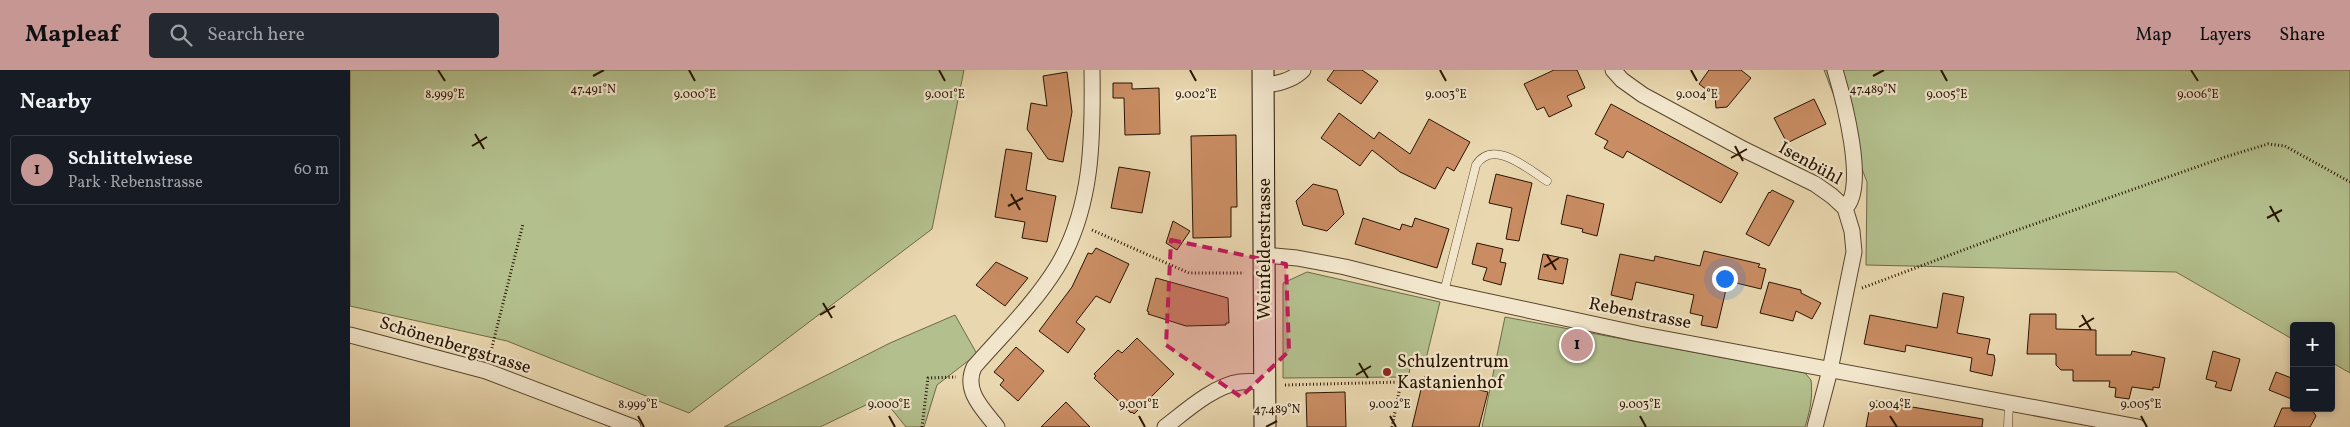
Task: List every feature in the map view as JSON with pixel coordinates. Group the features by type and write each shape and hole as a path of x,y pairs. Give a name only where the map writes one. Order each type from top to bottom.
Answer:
{"main road":[{"name":"Weinfelderstrasse","path":"1263,77 1265,427"}],"street":[{"path":"997,427 970,388 970,377 974,367 1034,299 1057,266 1078,223 1088,184 1092,70"},
{"path":"1263,77 1284,82 1296,77 1303,70"},
{"name":"Isenbühl","path":"1613,70 1622,80 1643,96 1736,146 1814,184 1832,196 1845,208 1852,231 1854,252 1830,370 1815,427"},
{"path":"1835,70 1845,104 1853,150 1854,192 1851,203 1845,208"},
{"name":"Rebenstrasse","path":"1265,264 1297,258 1345,267 1444,292 1639,334 2138,427"},
{"name":"Schönenbergstrasse","path":"350,335 486,371 634,427"},
{"path":"1165,427 1222,388 1240,382 1264,384"}],"lane":[{"path":"1444,292 1476,165 1481,157 1490,153 1500,154 1525,166 1547,181"},
{"path":"2008,427 2009,403"}],"path":[{"path":"1846,291 1854,292 2006,234 2224,157 2268,144 2285,146 2350,182"},
{"path":"1078,223 1143,254 1190,273 1265,264"},
{"path":"486,371 523,224"},
{"path":"922,427 928,378 970,377"},
{"path":"1264,384 1401,382 1392,427"}],"highlighted area":[{"path":"1171,240 1286,264 1289,351 1241,397 1166,345"}],"green space":[{"path":"350,70 964,70 932,229 689,413 507,341 350,306"},
{"path":"1824,70 2350,70 2350,373 2335,364 2335,322 2290,322 2290,338 2176,272 1866,265 1867,182"},
{"path":"1307,272 1440,302 1424,367 1410,367 1409,375 1402,377 1283,378 1283,283"},
{"path":"955,315 977,354 937,385 924,427 906,427 890,407 870,403 820,427 724,427 890,343"},
{"path":"1505,317 1805,373 1811,380 1812,392 1810,410 1805,427 1482,427"}],"building":[{"path":"1334,70 1362,70 1378,81 1361,104 1327,80"},
{"path":"1554,70 1577,70 1585,88 1567,96 1572,106 1549,117 1544,107 1537,110 1524,84"},
{"path":"1709,70 1741,70 1751,78 1727,107 1716,108 1715,96 1699,84"},
{"path":"1067,72 1072,112 1063,162 1048,159 1027,129 1031,103 1047,106 1043,76"},
{"path":"1113,83 1132,83 1132,89 1159,88 1160,134 1125,135 1124,98 1113,98"},
{"path":"1814,99 1826,124 1787,143 1774,118"},
{"path":"1611,104 1738,173 1721,203 1627,151 1623,158 1604,148 1608,141 1595,134"},
{"path":"1339,113 1374,139 1379,132 1410,154 1429,119 1470,142 1454,171 1447,167 1435,189 1400,172 1372,150 1360,166 1321,138"},
{"path":"1236,135 1237,207 1231,207 1231,237 1193,238 1191,136"},
{"path":"1006,149 1032,153 1026,190 1056,196 1047,242 1022,238 1025,222 995,217"},
{"path":"1119,167 1150,172 1142,213 1111,208"},
{"path":"1496,174 1532,183 1519,241 1506,239 1512,208 1489,203"},
{"path":"1313,184 1337,190 1344,214 1327,231 1303,225 1296,201"},
{"path":"1772,190 1794,201 1769,246 1746,234 1769,192"},
{"path":"1567,195 1604,204 1597,236 1582,232 1583,229 1561,224"},
{"path":"1363,218 1400,230 1402,224 1412,227 1415,218 1449,229 1437,268 1355,244"},
{"path":"1173,221 1190,231 1177,250 1166,243"},
{"path":"1477,243 1503,249 1500,262 1506,263 1501,285 1483,280 1487,268 1472,264"},
{"path":"1096,248 1129,264 1110,303 1096,296 1076,322 1085,329 1068,353 1039,331 1072,287 1088,253 1092,254"},
{"path":"1704,251 1760,264 1758,267 1766,269 1761,289 1728,281 1717,328 1701,325 1703,316 1690,313 1694,295 1636,282 1632,300 1611,295 1620,254 1654,261 1655,256 1700,266"},
{"path":"1543,254 1568,259 1563,284 1538,279"},
{"path":"996,262 1028,278 1005,306 976,285"},
{"path":"1156,278 1228,298 1229,323 1226,323 1226,325 1186,326 1148,314 1149,312 1147,311"},
{"path":"1769,282 1801,290 1801,293 1821,303 1812,319 1796,311 1793,321 1760,313"},
{"path":"1943,293 1964,297 1957,333 1990,339 1987,354 1994,355 1995,360 1992,376 1970,371 1972,358 1906,345 1905,352 1864,344 1870,315 1937,328"},
{"path":"2030,314 2056,314 2056,329 2096,330 2096,355 2131,355 2132,351 2165,358 2159,388 2153,387 2153,390 2132,387 2129,399 2115,397 2116,388 2109,387 2110,381 2073,381 2073,370 2061,370 2056,365 2056,354 2027,354"},
{"path":"1137,338 1174,374 1134,414 1094,378 1096,376 1094,374 1118,350 1122,353"},
{"path":"1016,347 1044,371 1018,401 1000,385 1004,380 994,372"},
{"path":"2213,351 2240,359 2231,391 2215,387 2217,382 2206,379"},
{"path":"2276,372 2290,377 2290,398 2269,390"},
{"path":"1424,377 1488,392 1479,427 1412,427"},
{"path":"1345,392 1346,427 1307,427 1306,393"},
{"path":"1871,400 1983,419 1982,427 1866,427"},
{"path":"1066,402 1090,427 1041,427"},
{"path":"2282,408 2290,408 2290,412 2314,412 2316,416 2310,427 2274,427"}],"place":[{"name":"Schlittelwiese","path":"1577,345"},
{"name":"Schulzentrum Kastanienhof","path":"1387,372"}]}
